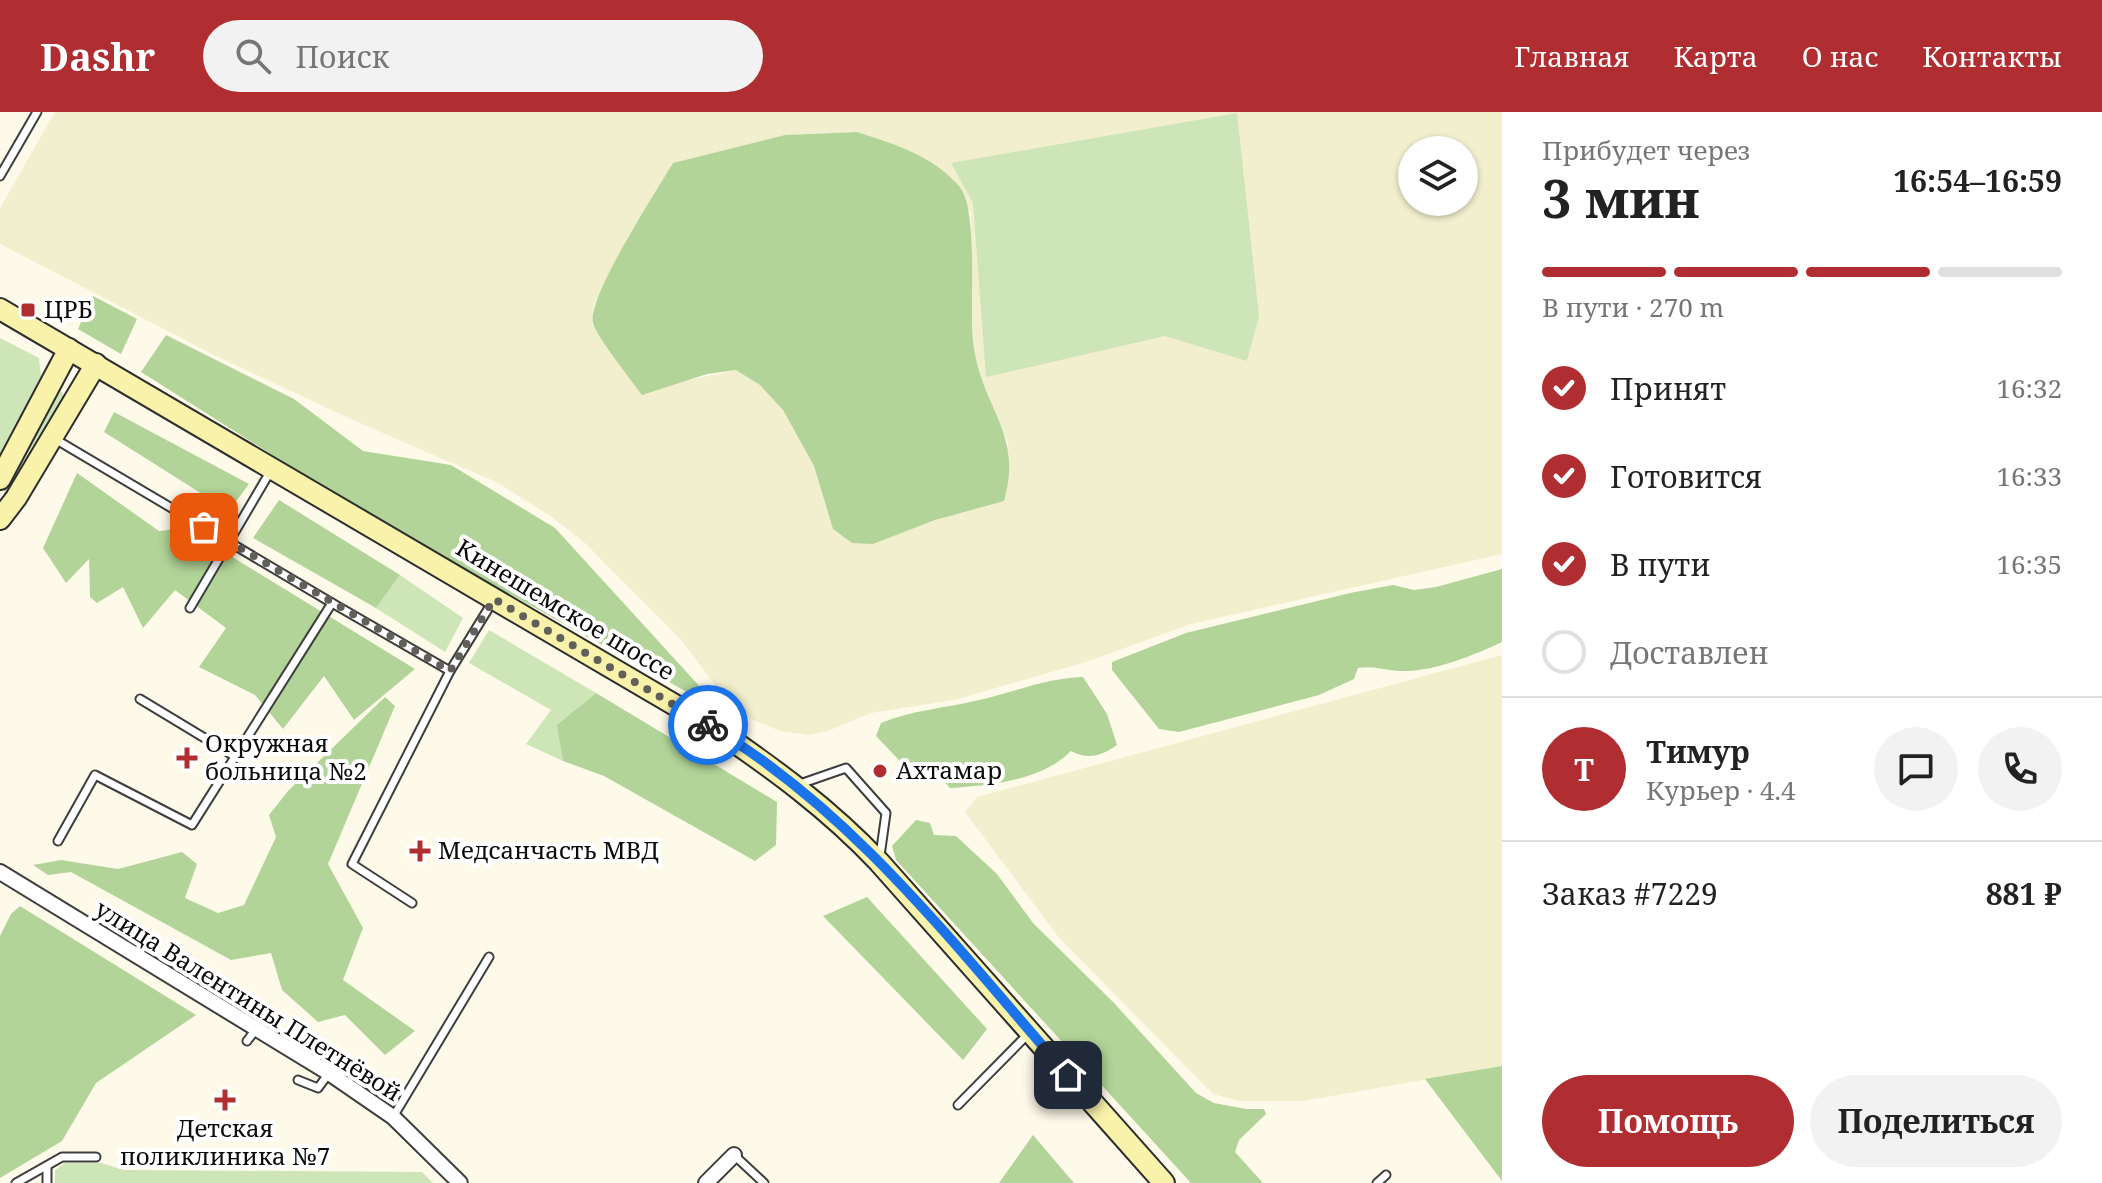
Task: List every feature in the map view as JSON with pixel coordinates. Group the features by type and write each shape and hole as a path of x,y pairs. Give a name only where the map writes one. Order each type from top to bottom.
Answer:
{"main road":[{"name":"Кинешемское шоссе","path":"0,309 714,728 796,786 845,827 879,862 1164,1183"},
{"path":"0,479 69,349"},
{"path":"0,519 53,438 96,364"}],"street":[{"name":"улица Валентины Плетнёвой","path":"0,872 329,1073 393,1117 460,1183"},
{"path":"706,1183 734,1155"}],"lane":[{"path":"0,176 37,112"},
{"path":"53,438 450,671"},
{"path":"190,608 273,468"},
{"path":"412,903 352,864 450,671 494,599"},
{"path":"58,841 95,775 192,825 332,603"},
{"path":"140,699 236,757"},
{"path":"796,786 846,768 886,813 879,862"},
{"path":"393,1117 489,957"},
{"path":"247,1041 257,1028"},
{"path":"958,1105 1030,1032"},
{"path":"298,1080 318,1088 329,1073"},
{"path":"734,1155 764,1183"},
{"path":"16,1183 62,1157 96,1157"},
{"path":"47,1166 47,1183"},
{"path":"1377,1183 1386,1175"}],"shaded area":[{"path":"55,112 1502,112 1502,554 1191,624 1086,662 954,700 871,713 828,731 808,735 780,731 751,719 725,698 682,641 585,543 549,515 496,482 214,355 0,244 0,208","holes":["857,132 971,212 973,348 984,390 1009,445 935,520 873,544 833,529 814,466 783,410 760,385 737,370 679,382 592,324 594,305 627,238 673,163 785,135"]},
{"path":"1502,655 1502,1066 1304,1101 1239,1101 1213,1094 1060,939 965,812 977,797"}],"green space":[{"path":"1237,113 1259,316 1247,361 1165,336 986,377 973,203 951,163"},
{"path":"857,132 925,158 959,186 965,198 971,238 974,349 1009,458 1004,501 935,520 873,544 852,543 833,529 814,466 783,410 760,385 736,370 707,374 642,395 607,348 593,323 594,310 611,268 673,163 785,135"},
{"path":"93,296 137,319 121,354 78,329"},
{"path":"166,335 294,399 363,451 451,465 555,528 723,712 369,516 141,372"},
{"path":"0,338 39,358 41,376 0,456"},
{"path":"61,391 65,397 4,497 4,488"},
{"path":"114,412 249,484 229,511 104,432"},
{"path":"77,473 159,531 185,528 415,669 354,720 324,676 283,729 255,695 199,667 226,628 175,590 143,628 123,587 97,603 90,597 89,559 66,583 43,548"},
{"path":"279,500 400,575 376,608 253,538"},
{"path":"1502,569 1502,642 1443,665 1407,671 1358,668 1354,679 1319,695 1179,732 1159,729 1112,670 1112,662 1186,633 1350,593 1393,585 1414,590 1436,587"},
{"path":"400,575 463,618 445,652 376,608"},
{"path":"489,630 596,693 558,725 563,761 526,744 551,710 469,663"},
{"path":"1083,677 1107,714 1117,745 1095,756 1071,751 1046,769 1015,780 950,788 935,771 917,779 876,736 881,723 905,715"},
{"path":"596,693 777,802 776,845 755,861 604,776 563,761 557,725"},
{"path":"385,697 395,706 328,864 363,928 343,980 415,1031 385,1055 345,1015 318,1022 282,990 271,953 231,960 71,872 48,875 33,865 61,860 118,869 182,852 197,864 185,898 218,913 244,905 276,837 269,815 288,791"},
{"path":"916,820 930,823 934,835 956,836 997,874 1033,923 1114,1003 1196,1093 1214,1103 1264,1109 1266,1114 1239,1140 1235,1152 1263,1183 1191,1183 896,860 892,846"},
{"path":"867,897 987,1029 963,1060 823,916"},
{"path":"20,906 196,1015 96,1083 62,1141 0,1178 0,936 11,914"},
{"path":"1502,1066 1502,1181 1425,1079"},
{"path":"1033,1135 1074,1183 999,1183"},
{"path":"65,1163 101,1163 124,1170 422,1172 433,1183 55,1183 55,1170"}],"way so far":[{"path":"204,527 450,671 494,599 708,725"}],"place":[{"name":"ЦРБ","path":"28,310"},
{"name":"Окружная больница №2","path":"187,758"},
{"name":"Ахтамар","path":"880,771"},
{"name":"Медсанчасть МВД","path":"420,851"},
{"name":"Детская поликлиника №7","path":"225,1100"}],"route":[{"path":"708,725 788,779 845,827 1068,1075"}]}
